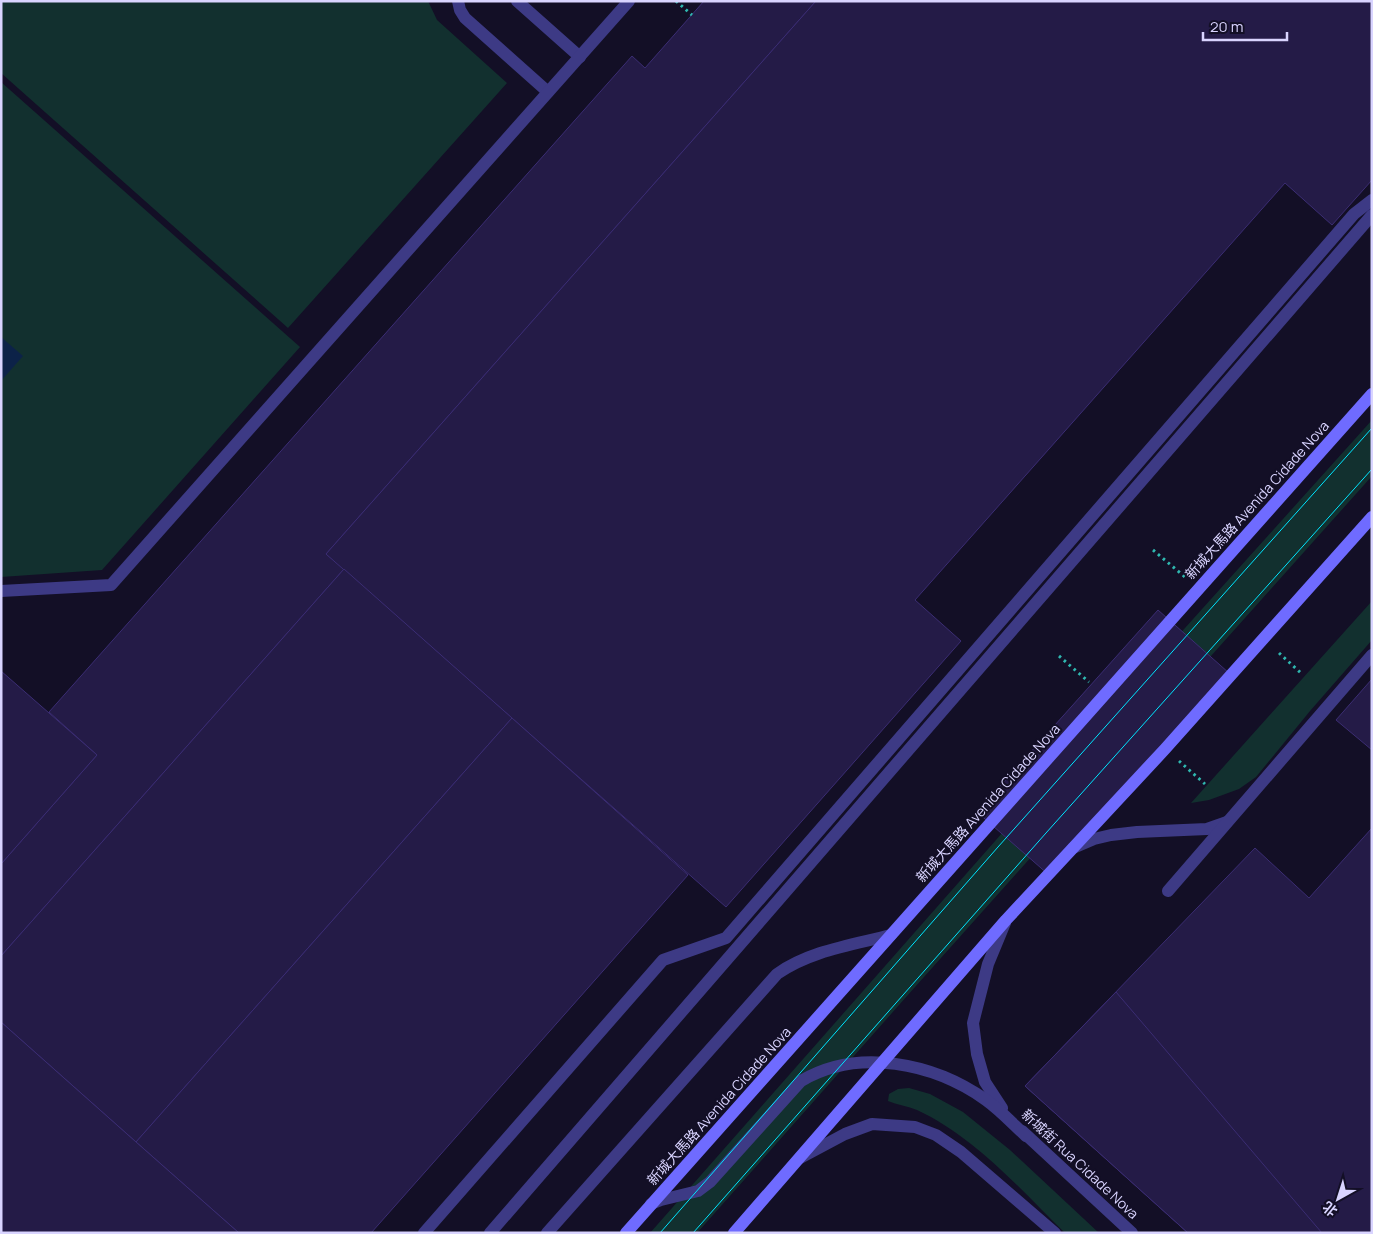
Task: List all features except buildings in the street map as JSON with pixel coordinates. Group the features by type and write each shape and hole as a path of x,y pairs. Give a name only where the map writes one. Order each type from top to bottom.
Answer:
{"main road":[{"name":"新城大馬路 Avenida Cidade Nova","path":"626,1233 1372,394"},
{"path":"734,1233 1006,920 1166,749 1372,517"}],"street":[{"path":"458,1 464,18 548,92"},
{"path":"517,1 580,57"},
{"path":"1,591 111,585 629,1"},
{"path":"424,1233 663,960 726,938 1354,214 1372,200"},
{"path":"490,1233 1372,215"},
{"path":"1168,891 1372,655"},
{"path":"1073,848 1094,839 1111,835 1207,829 1227,822"},
{"name":"新城街 Rua Cidade Nova","path":"1006,920 988,964 973,1022 977,1054 985,1082 1005,1112 1026,1136 1132,1233"},
{"path":"547,1233 777,974 791,964 811,956 890,935"},
{"path":"651,1204 698,1191 710,1182 793,1088 807,1077 835,1066 856,1062 903,1064 958,1082 987,1100 1026,1136"},
{"path":"799,1159 845,1134 872,1124 915,1127 936,1135 961,1152 1055,1233"}],"path":[{"path":"676,1 692,15"},
{"path":"1153,550 1198,588"},
{"path":"1264,639 1302,674"},
{"path":"1060,656 1104,695"},
{"path":"1166,749 1205,784"}],"green space":[{"path":"1,1 428,1 437,20 507,83 288,328 1,73"},
{"path":"1,82 300,347 102,570 1,577"},
{"path":"1372,420 1372,476 697,1233 650,1233 1069,757"},
{"path":"1372,601 1372,640 1256,777 1239,789 1209,800 1191,803"},
{"path":"909,1088 930,1094 963,1112 1010,1150 1099,1233 1065,1233 996,1165 958,1134 917,1110 888,1101 889,1094 898,1089"}],"water":[{"path":"1,337 23,356 1,381"}],"tram line":[{"path":"660,1233 998,847 1372,428"},
{"path":"693,1233 1046,833 1372,469"}]}
